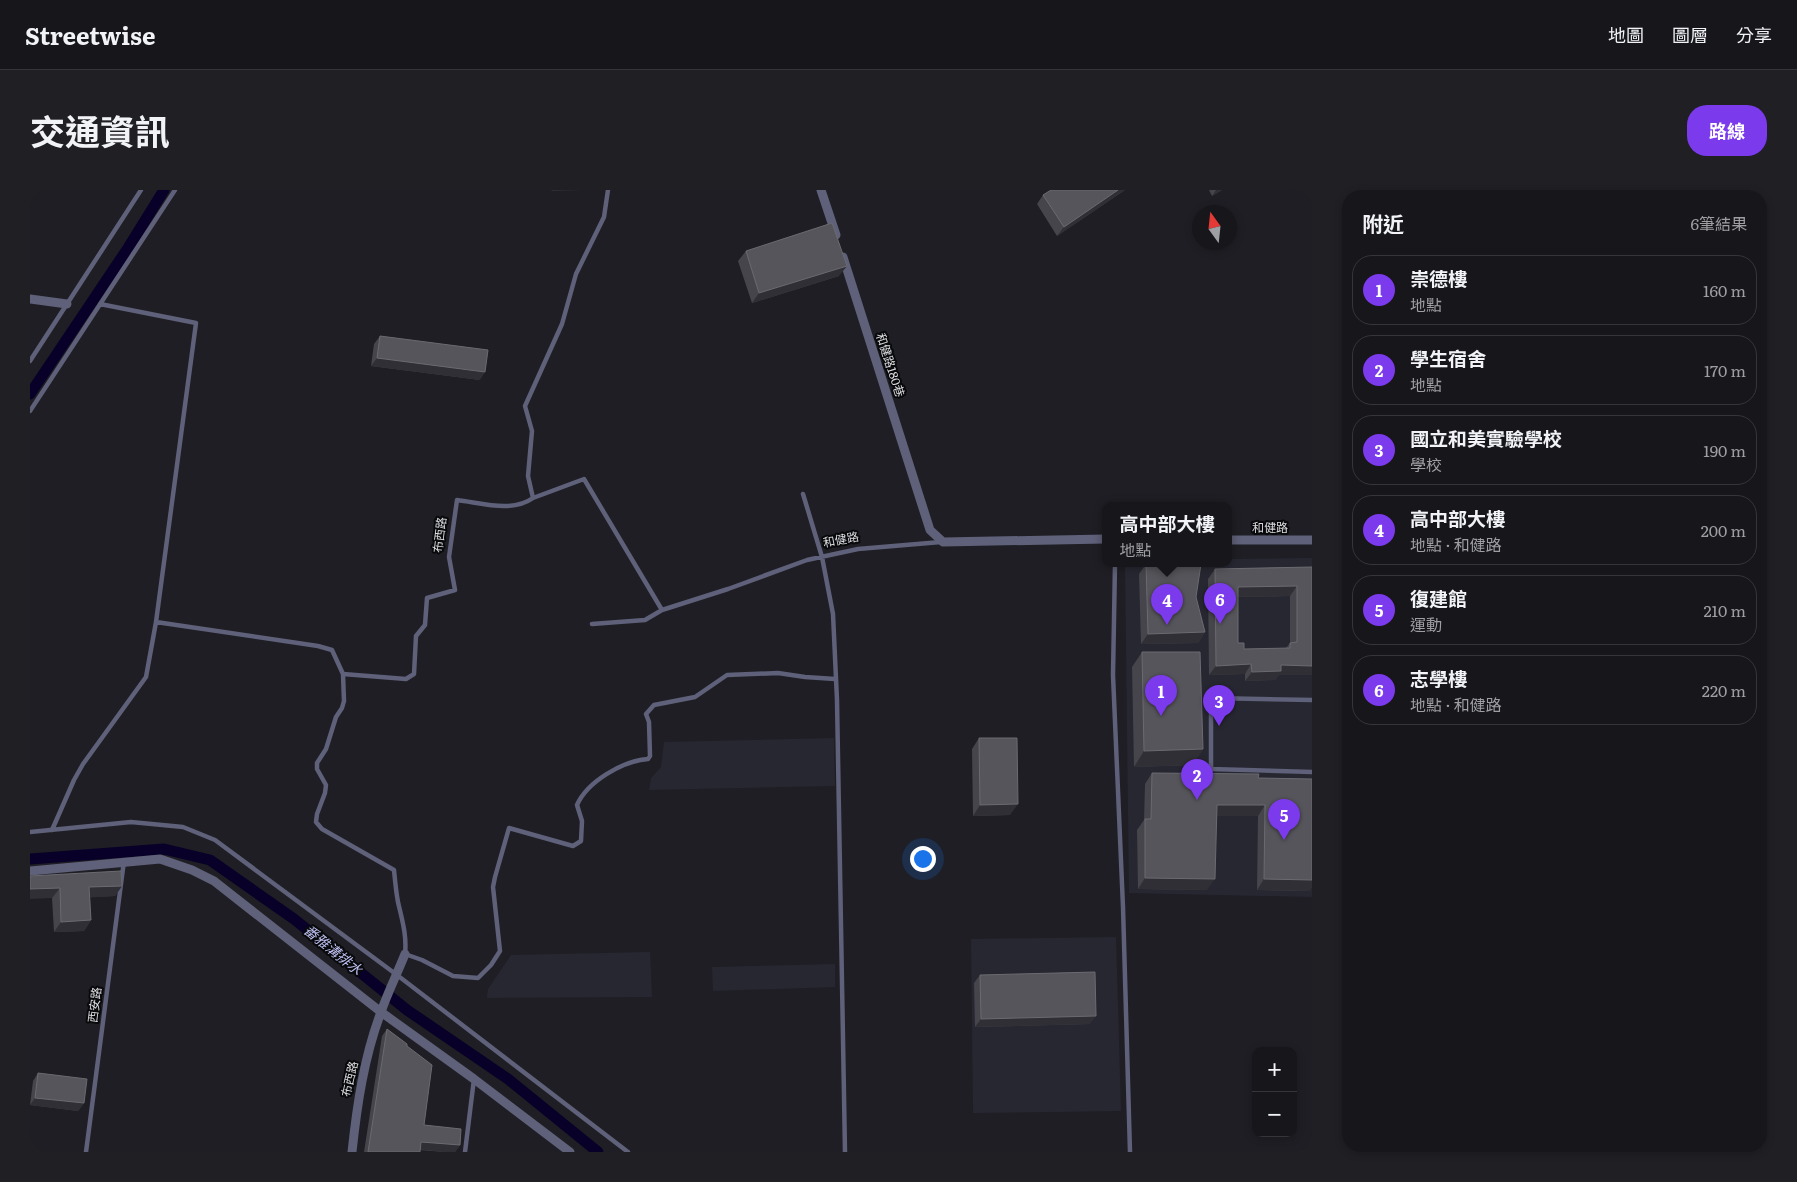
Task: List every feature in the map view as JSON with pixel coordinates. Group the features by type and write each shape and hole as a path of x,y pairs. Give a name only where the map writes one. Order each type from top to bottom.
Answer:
{"street":[{"name":"和健路180巷","path":"822,190 930,530 943,542"},
{"path":"30,299 67,304"},
{"name":"和健路","path":"943,542 1102,539"},
{"name":"和健路","path":"1232,540 1312,540"},
{"path":"30,871 124,865 160,859 192,870 214,881 570,1152"},
{"name":"布西路","path":"352,1152 358,1094 370,1046 404,954"}],"lane":[{"path":"30,361 141,190"},
{"path":"30,411 175,190"},
{"path":"533,498 528,476 532,431 525,406 562,324 576,274 604,217 608,190"},
{"path":"52,830 83,764 146,676 156,622 196,323 100,304"},
{"name":"布西路","path":"343,674 406,679 414,674 416,636 425,625 427,598 455,590 449,557 457,500 510,506 524,504 533,498 584,479 662,610"},
{"path":"803,494 822,556 833,614 837,700 844,1152"},
{"name":"和健路","path":"592,624 646,620 662,610 822,556 858,549 943,542"},
{"path":"1115,567 1113,674 1123,907 1130,1152"},
{"path":"156,622 318,646 332,650 343,674 344,697 342,708 336,717 326,749 317,763 317,769 326,785 316,822 322,830 394,870 398,901 404,924 406,944 404,954 422,960 453,976 478,978 492,965 500,951 494,887 509,828 572,846 581,841 582,821 577,805 581,797 588,788 619,766 637,760 648,759 650,756 649,722 646,714 654,706 696,697 727,675 778,673 835,679"},
{"path":"1312,700 1212,698 1211,769 1312,772"},
{"path":"30,832 132,822 183,827 216,840 628,1152"},
{"name":"西安路","path":"86,1152 124,865"},
{"path":"465,1152 474,1079"}],"shaded area":[{"path":"1312,558 1312,897 1129,893 1125,567 1232,567 1232,559"},
{"path":"834,738 835,786 649,790 651,778 661,767 664,742"},
{"path":"1116,937 1121,1111 973,1113 971,939"},
{"path":"650,952 652,997 487,998 488,989 511,955"},
{"path":"835,964 835,987 713,991 712,967"}],"building":[{"path":"1051,190 1118,190 1064,227 1043,195"},
{"path":"832,223 847,266 759,293 746,251"},
{"path":"380,336 488,350 485,372 377,358"},
{"path":"1146,567 1201,567 1196,597 1205,632 1148,634"},
{"path":"1312,567 1312,666 1281,665 1281,671 1252,672 1251,664 1216,666 1215,569","holes":["1297,586 1297,642 1290,643 1290,648 1244,649 1244,643 1238,643 1238,587"]},
{"path":"1142,652 1200,652 1203,749 1144,751"},
{"path":"979,738 1017,738 1018,804 980,805"},
{"path":"1152,773 1259,774 1258,778 1312,779 1312,880 1264,879 1265,805 1217,805 1215,879 1145,878 1145,819 1151,819"},
{"path":"121,871 122,886 89,887 91,920 61,922 60,888 30,889 30,876"},
{"path":"1095,972 1096,1016 981,1019 980,975"},
{"path":"387,1029 432,1065 424,1125 461,1129 460,1145 421,1142 420,1152 368,1152"},
{"path":"38,1073 87,1079 84,1103 35,1098"}],"waterway":[{"path":"30,394 128,248 164,190"},
{"name":"番雅溝排水","path":"30,859 164,849 210,860 294,919 407,1010 508,1079 598,1152"}],"place":[{"name":"志學樓","path":"1220,624"},
{"name":"高中部大樓","path":"1167,625"},
{"name":"崇德樓","path":"1161,716"},
{"name":"國立和美實驗學校","path":"1219,726"},
{"name":"學生宿舍","path":"1197,800"},
{"name":"復建館","path":"1284,840"}]}
